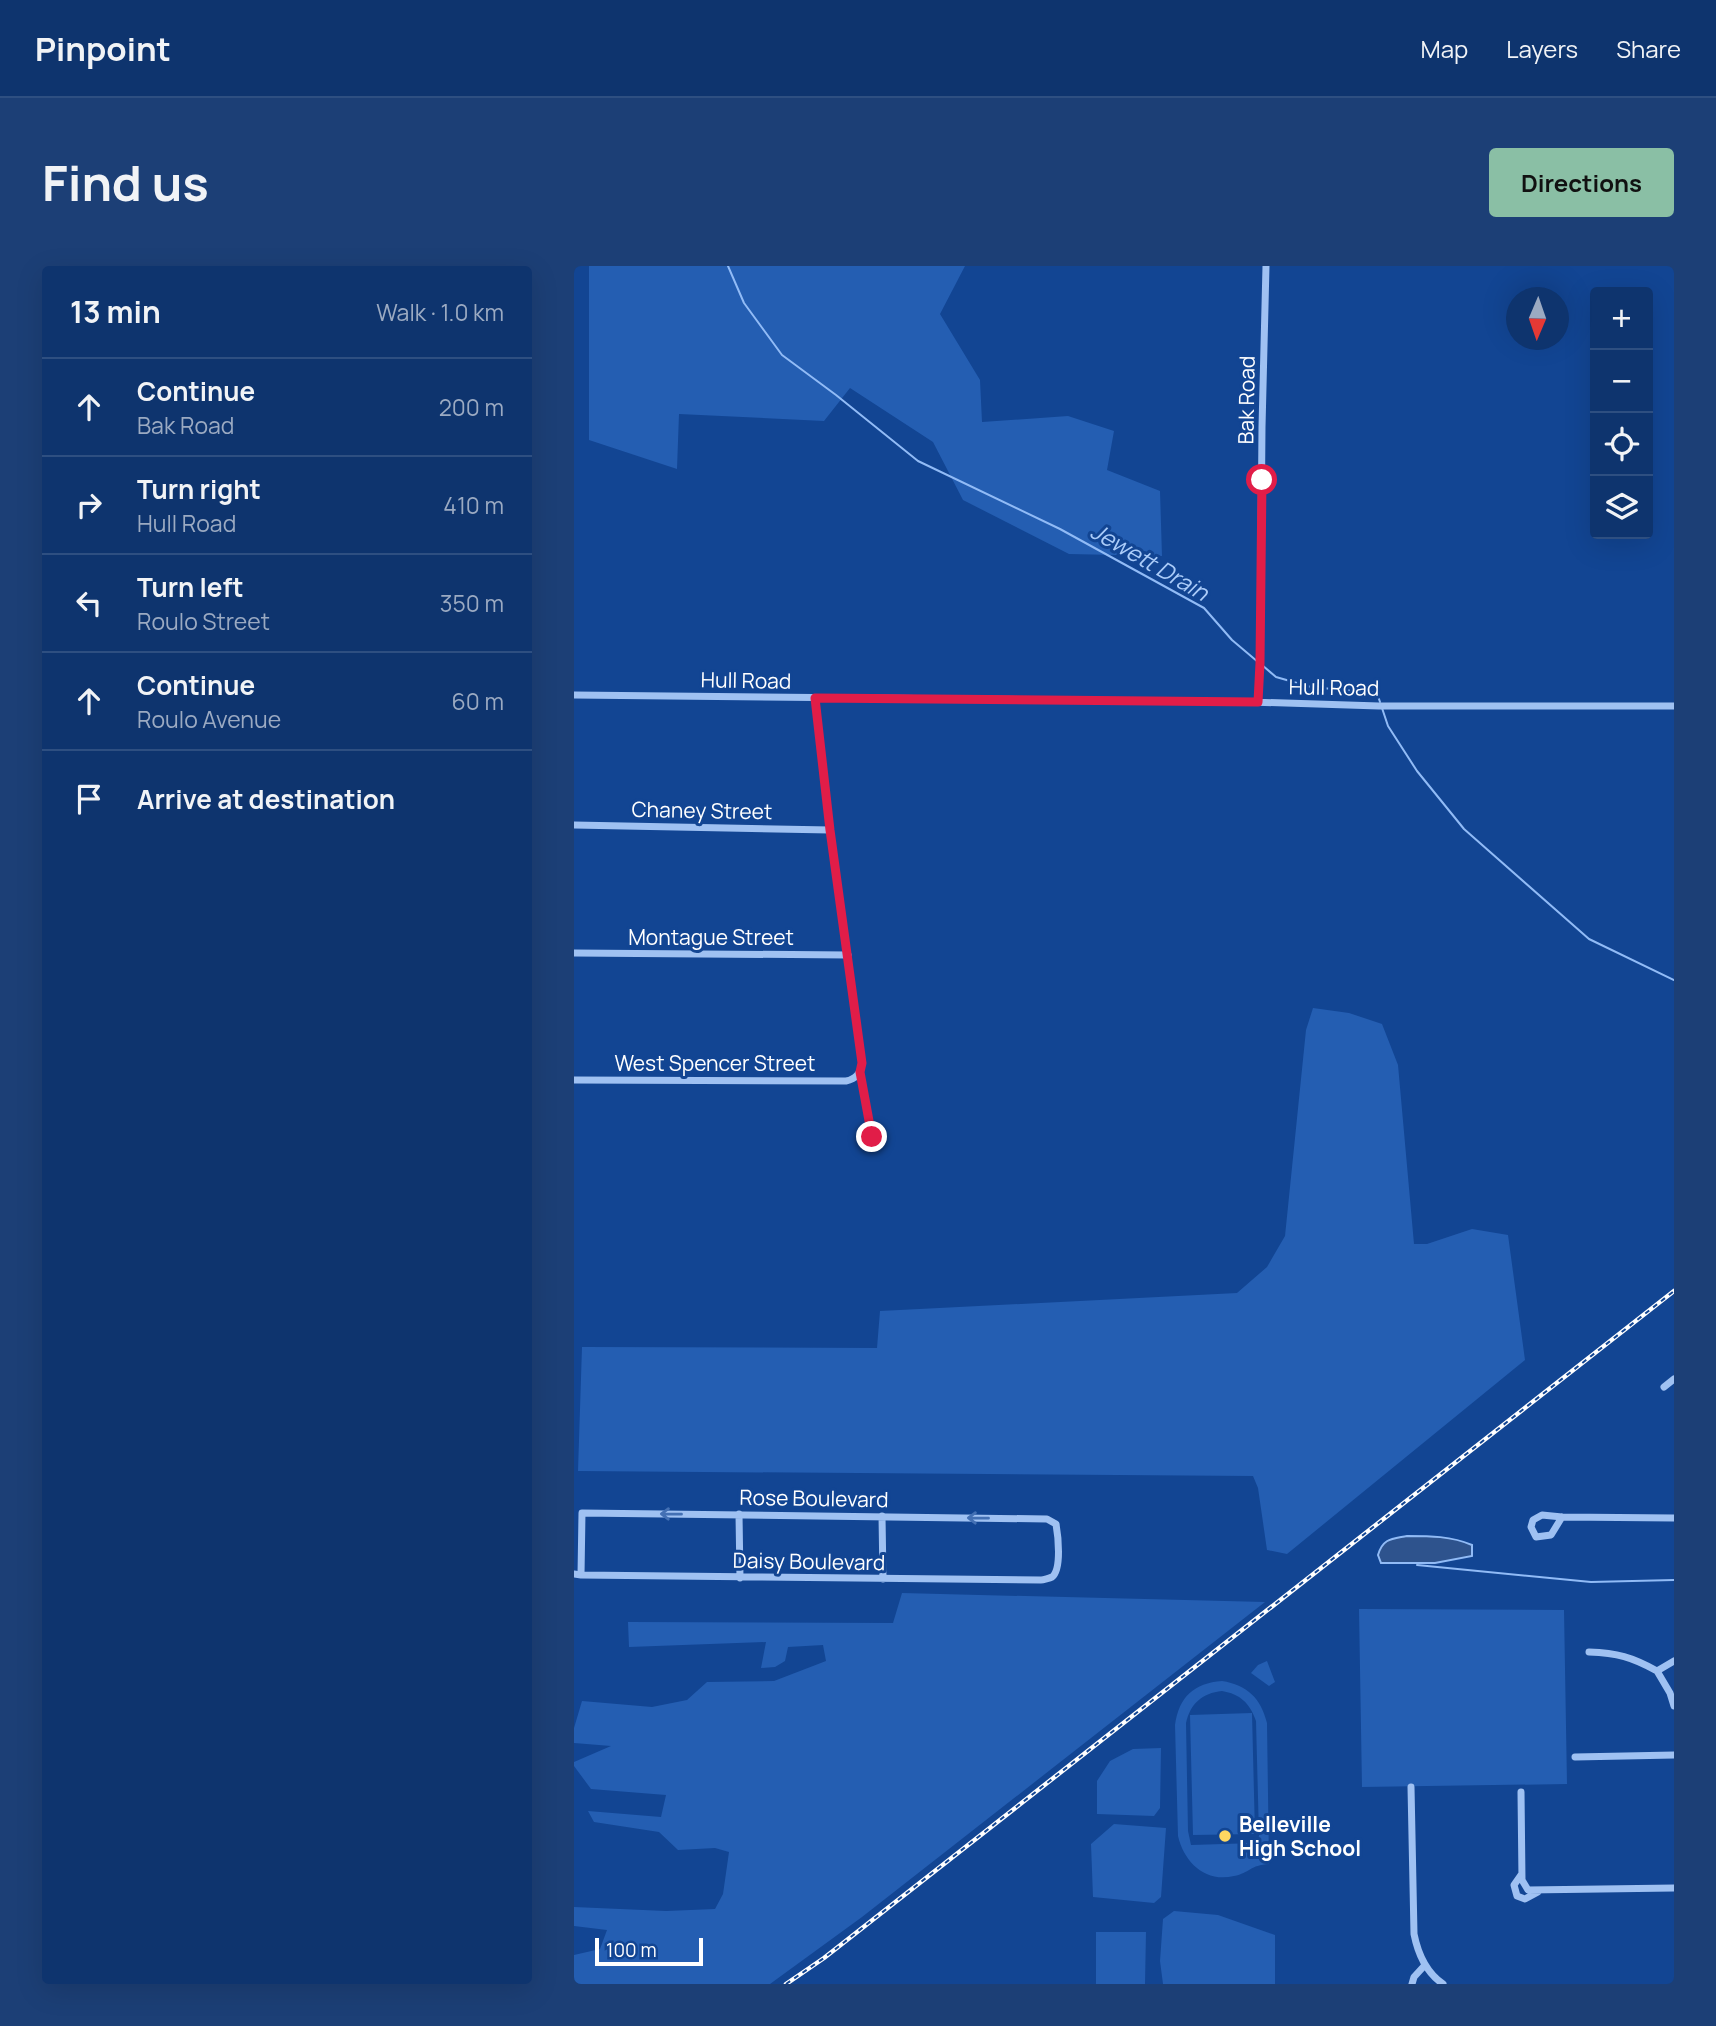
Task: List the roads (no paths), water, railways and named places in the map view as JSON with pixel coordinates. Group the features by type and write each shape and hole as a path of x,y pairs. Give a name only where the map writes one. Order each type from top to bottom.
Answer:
{"street":[{"name":"Bak Road","path":"1258,702 1266,266"},
{"name":"Hull Road","path":"574,695 1258,702 1379,706 1674,706"},
{"path":"815,698 862,1063 857,1075 872,1137"},
{"name":"Chaney Street","path":"574,825 830,830"},
{"name":"Montague Street","path":"574,953 848,955"},
{"name":"West Spencer Street","path":"574,1080 846,1081 857,1075"},
{"path":"1664,1387 1674,1379"},
{"name":"Rose Boulevard","path":"578,1575 582,1513 739,1514 1046,1519 1056,1524 1058,1561 1056,1573 1044,1580"},
{"path":"739,1514 740,1578"},
{"path":"883,1516 883,1579"},
{"path":"1562,1517 1674,1518"},
{"name":"Daisy Boulevard","path":"578,1575 1044,1580"},
{"path":"1589,1652 1622,1655 1657,1671 1674,1706"},
{"path":"1657,1671 1674,1661"},
{"path":"1575,1757 1674,1755"},
{"path":"1411,1787 1414,1934 1425,1965 1442,1984"},
{"path":"1521,1792 1522,1873 1523,1884 1528,1890 1674,1888"},
{"path":"1522,1873 1514,1885 1517,1896 1525,1899 1538,1891"},
{"path":"1412,1984 1413,1977 1425,1965"}],"waterway":[{"name":"Jewett Drain","path":"728,266 744,303 782,355 918,461 1060,529 1204,608 1232,640 1258,662"},
{"name":"Jewett Drain","path":"1262,665 1276,677 1311,687 1377,693 1380,702"},
{"name":"Jewett Drain","path":"1382,708 1388,726 1417,771 1464,829 1589,939 1674,980"},
{"path":"1417,1565 1591,1582 1674,1580"}],"railway":[{"path":"786,1984 824,1958 1674,1291"}],"place":[{"name":"Belleville High School","path":"1225,1836"}]}
